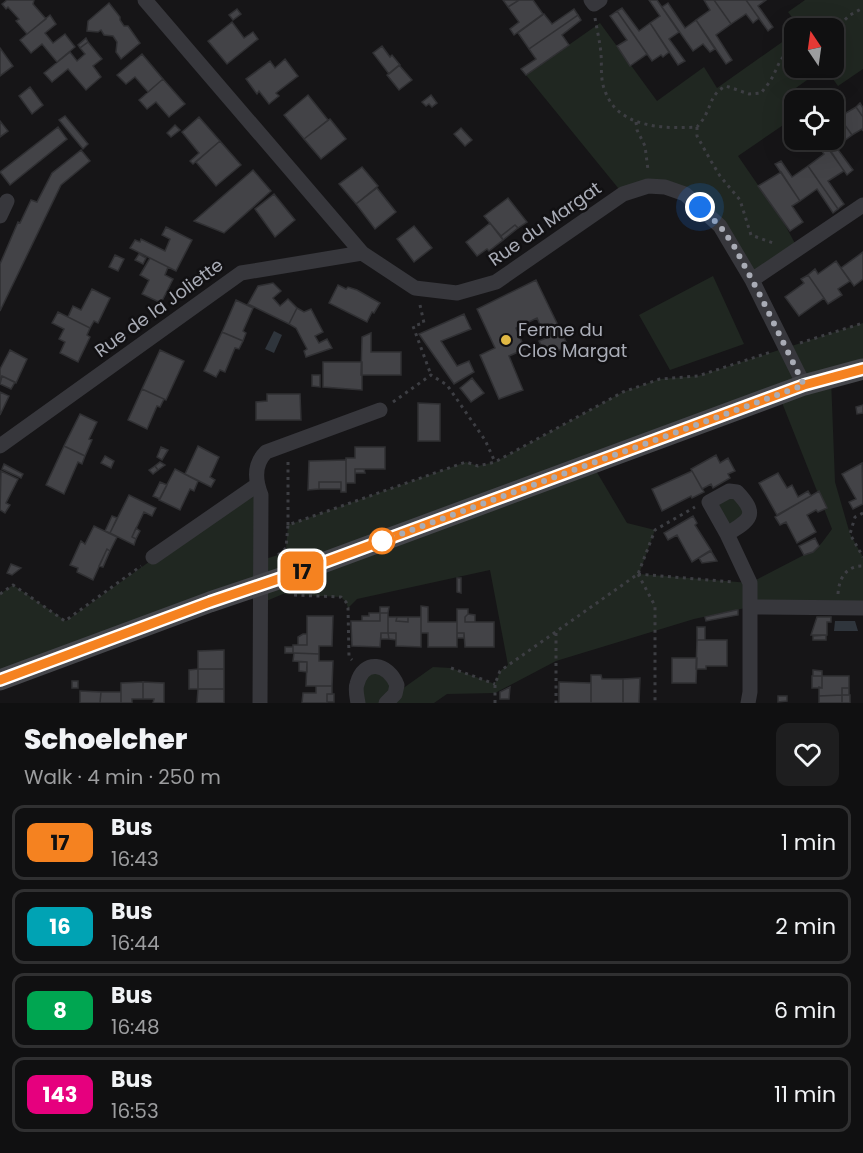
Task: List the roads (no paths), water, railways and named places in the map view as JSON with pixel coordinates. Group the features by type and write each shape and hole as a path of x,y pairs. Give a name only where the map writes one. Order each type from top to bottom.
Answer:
{"main road":[{"path":"0,680 210,602 259,594 804,385 863,369"}],"street":[{"name":"Rue du Margat","path":"145,0 362,254 415,288 457,293 496,282 623,194 648,186 665,187 686,194 720,226 752,280 804,385"},
{"path":"0,216 7,201"},
{"path":"752,280 863,205"},
{"name":"Rue de la Joliette","path":"0,446 241,273 362,254"},
{"path":"260,703 261,495 257,485 256,469 260,458 266,452 288,443 380,410"},
{"path":"153,557 257,485"},
{"path":"728,534 747,522 750,516 749,508 737,492 729,491 709,502 728,534 750,583 756,607 748,703"},
{"path":"756,607 863,608"},
{"path":"358,703 356,685 362,674 369,667 380,666 389,671 397,685 394,694 386,703"}],"place":[{"name":"Ferme du Clos Margat","path":"506,340"}]}
